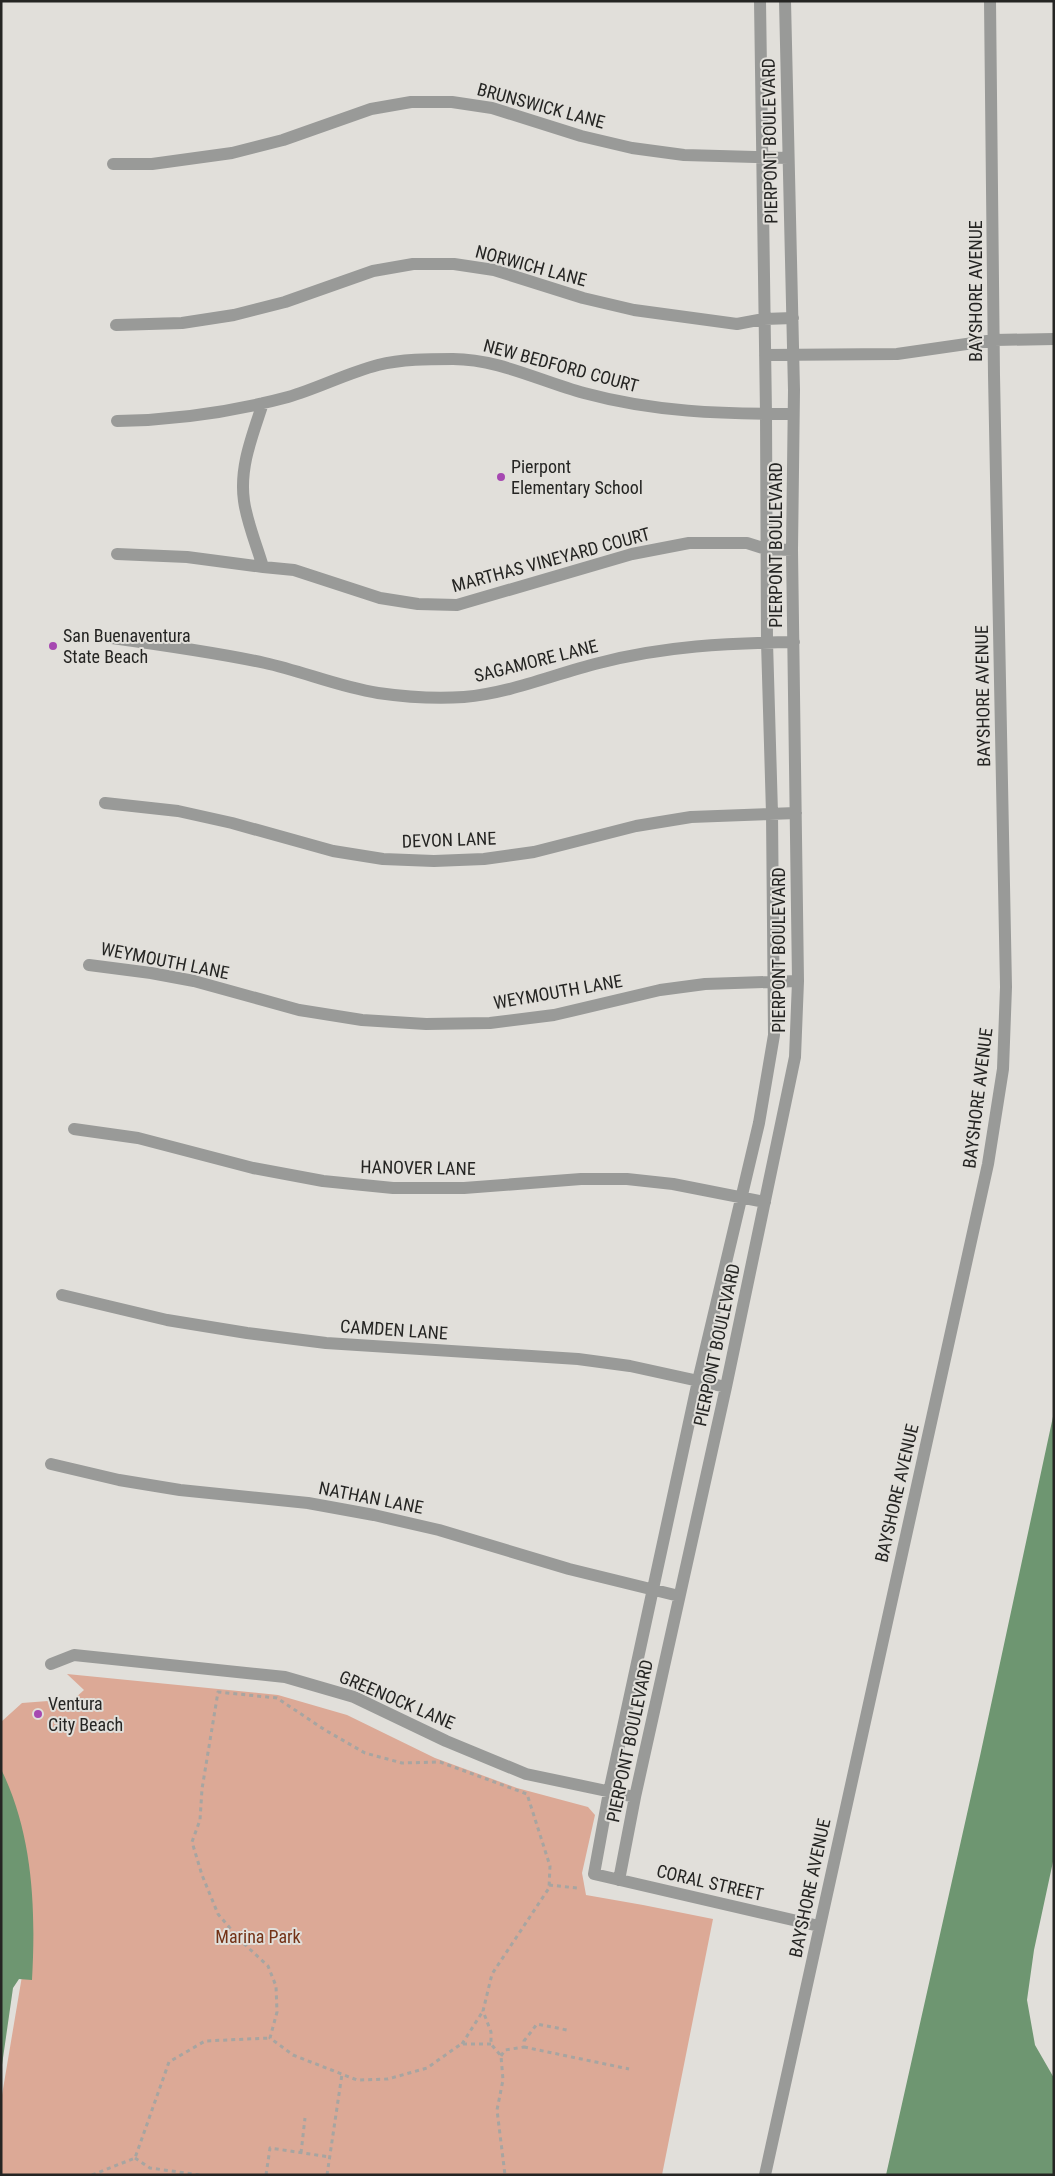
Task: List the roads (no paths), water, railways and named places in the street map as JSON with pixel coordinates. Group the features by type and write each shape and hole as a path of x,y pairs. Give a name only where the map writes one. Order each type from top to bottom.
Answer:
{"street":[{"name":"PIERPONT BOULEVARD","path":"594,1874 609,1792 652,1589 770,1070 774,1034 772,813 766,642 766,414 760,1"},
{"name":"PIERPONT BOULEVARD","path":"619,1880 635,1797 726,1387 795,1057 798,981 792,550 793,355 785,1"},
{"name":"BAYSHORE AVENUE","path":"766,2175 819,1926 988,1164 1003,1069 1006,977 994,340 990,1"},
{"name":"BRUNSWICK LANE","path":"113,164 152,164 232,153 283,140 371,109 411,102 452,102 492,108 581,136 632,148 684,155 788,158"},
{"name":"NORWICH LANE","path":"116,325 182,323 234,315 285,302 373,271 413,264 454,264 494,270 583,298 634,310 737,324 764,319 792,318"},
{"path":"765,355 897,354 994,340 1054,339"},
{"name":"NEW BEDFORD COURT","path":"117,421 186,418 238,410 290,396 378,365 416,359 456,359 494,364 583,393 635,405 688,412 793,414"},
{"path":"263,403 243,476 244,501 263,567"},
{"name":"MARTHAS VINEYARD COURT","path":"117,554 178,557 294,570 380,598 418,604 456,605 632,554 689,543 747,543 766,549 792,550"},
{"name":"SAGAMORE LANE","path":"112,638 198,650 266,663 376,692 420,697 465,696 509,690 598,663 646,652 695,645 794,642"},
{"name":"DEVON LANE","path":"105,803 178,811 232,823 334,851 383,859 434,861 484,859 534,852 636,826 691,817 796,813"},
{"name":"WEYMOUTH LANE","path":"89,965 194,981 299,1010 362,1020 426,1024 490,1023 554,1015 660,990 705,984 798,981"},
{"name":"HANOVER LANE","path":"74,1129 138,1138 253,1168 323,1181 393,1188 464,1188 581,1179 627,1179 673,1184 765,1202"},
{"name":"CAMDEN LANE","path":"62,1295 167,1320 247,1333 326,1343 578,1359 630,1366 726,1387"},
{"name":"NATHAN LANE","path":"51,1464 120,1480 180,1490 308,1503 374,1515 439,1530 569,1569 679,1596"},
{"name":"GREENOCK LANE","path":"51,1664 74,1655 285,1677 354,1697 446,1741 526,1774 635,1797"},
{"name":"CORAL STREET","path":"594,1874 819,1926"}],"place":[{"name":"Pierpont Elementary School","path":"501,477"},
{"name":"San Buenaventura State Beach","path":"53,646"},
{"name":"Ventura City Beach","path":"38,1714"}],"park label":[{"name":"Marina Park","path":"258,1937"}]}
